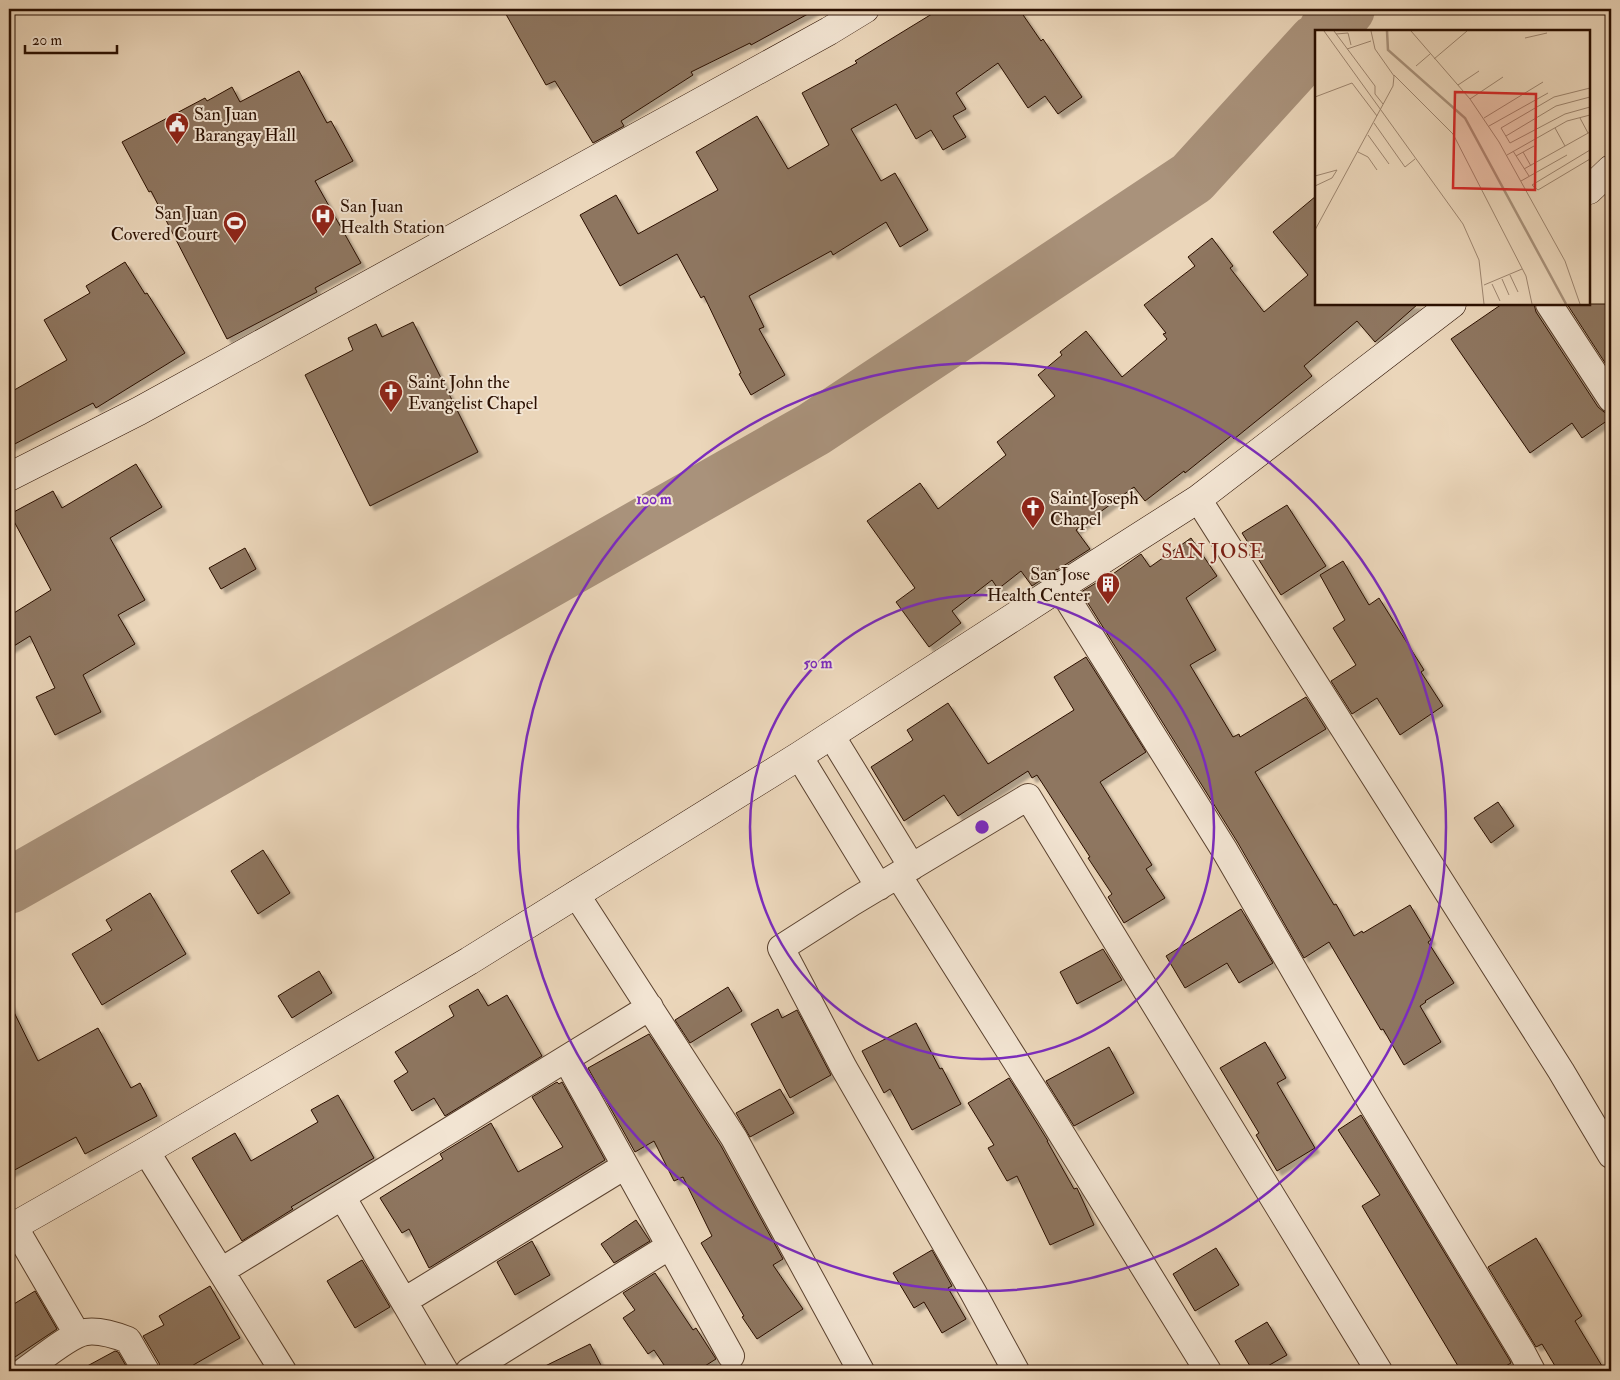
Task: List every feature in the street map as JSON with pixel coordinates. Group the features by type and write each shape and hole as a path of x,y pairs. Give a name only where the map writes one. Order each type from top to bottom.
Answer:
{"street":[{"path":"9,478 148,406 820,36 865,9"},
{"path":"1590,189 1611,169"},
{"path":"76,1334 11,1227 146,1151 469,961 799,756 1198,499 1451,305"},
{"path":"1550,305 1611,399"},
{"path":"1198,499 1556,1063 1611,1155"},
{"path":"1060,587 1225,851 1370,1101 1532,1371"},
{"path":"831,734 896,876"},
{"path":"799,756 896,876 1048,1112 1208,1371"},
{"path":"1016,1371 973,1292 844,1068 781,948 1028,797 1379,1371"},
{"path":"576,894 734,1138 861,1371"},
{"path":"221,1271 343,1198 650,1008"},
{"path":"566,1059 731,1356"},
{"path":"146,1151 283,1371"},
{"path":"404,1301 625,1166"},
{"path":"343,1198 445,1371"},
{"path":"469,1371 670,1246"},
{"path":"24,1371 76,1334 87,1331 128,1340 146,1371"}],"building":[{"path":"503,9 817,9 751,45 750,43 691,72 693,75 621,121 624,126 593,143 555,81 546,85"},
{"path":"940,9 1019,9 1041,41 1043,39 1082,97 1058,114 1045,96 1028,108 998,63 956,93 966,109 953,116 966,137 943,150 931,130 916,139 896,104 851,129 881,181 895,173 928,230 900,247 886,222 833,255 831,251 749,296 764,327 759,329 785,375 751,395 739,374 741,373 704,296 701,298 677,254 620,286 580,215 616,195 638,234 718,190 696,152 757,116 788,169 829,145 802,93 857,63 855,61"},
{"path":"299,71 327,123 331,121 353,161 315,181 361,263 315,288 317,292 227,339 151,191 149,192 122,142 205,98 207,101 232,87 240,102"},
{"path":"1315,197 1315,305 1417,305 1375,342 1357,321 1304,366 1312,376 1234,439 1231,436 1185,473 1184,471 1145,501 1134,487 1076,530 1090,549 1032,586 1021,571 998,589 992,580 952,611 961,623 929,647 896,602 915,588 867,521 920,483 938,509 1006,455 997,442 1055,396 1038,375 1062,355 1060,352 1086,331 1122,377 1167,339 1163,334 1166,333 1144,305 1195,266 1188,257 1212,238 1233,266 1230,268 1264,312 1308,275 1273,232"},
{"path":"125,262 185,353 96,408 93,403 9,447 9,393 67,360 44,320 90,293 86,286"},
{"path":"1611,304 1611,372 1568,305"},
{"path":"1501,305 1534,305 1536,312 1598,407 1604,412 1611,414 1611,418 1582,438 1572,423 1530,453 1451,339"},
{"name":"Saint John the Evangelist Chapel","path":"413,322 478,452 370,506 305,375 353,350 348,338 376,324 382,337"},
{"path":"136,464 162,507 110,538 145,600 118,615 135,644 83,675 101,712 55,735 36,697 55,688 30,636 9,649 9,616 51,590 10,514 53,491 62,508"},
{"path":"1287,505 1326,566 1281,595 1242,533"},
{"path":"1191,538 1217,576 1186,598 1216,650 1190,665 1233,737 1239,734 1240,737 1306,697 1326,729 1255,772 1354,936 1362,931 1363,933 1410,905 1431,940 1428,942 1454,983 1420,1006 1441,1042 1404,1065 1329,942 1304,958 1238,843 1081,592 1110,576 1141,554 1150,567"},
{"path":"245,548 256,569 221,589 209,568"},
{"path":"1343,561 1369,605 1379,598 1424,670 1421,672 1443,706 1400,735 1377,698 1352,714 1331,681 1356,665 1333,628 1345,620 1320,575"},
{"path":"1086,657 1146,752 1100,782 1152,865 1146,869 1165,898 1124,923 1108,897 1112,894 1037,775 1032,778 1028,771 958,816 944,795 904,821 871,767 913,740 907,730 948,703 988,764 1074,710 1054,677"},
{"path":"1498,802 1514,826 1491,843 1474,818"},
{"path":"263,850 290,893 258,914 231,871"},
{"path":"150,893 186,954 102,1005 72,954 112,930 106,920"},
{"path":"1241,909 1273,963 1239,983 1227,963 1185,988 1166,956"},
{"path":"1103,949 1122,980 1077,1004 1060,972"},
{"path":"319,971 332,993 292,1018 278,996"},
{"path":"728,987 742,1011 690,1043 675,1020"},
{"path":"478,989 488,1006 507,995 542,1056 445,1116 434,1098 412,1111 394,1081 408,1072 395,1052 454,1016 449,1006"},
{"path":"9,1002 38,1061 98,1028 131,1088 140,1083 157,1116 85,1154 76,1137 9,1173"},
{"path":"778,1009 782,1018 797,1010 831,1075 790,1098 751,1024"},
{"path":"916,1023 961,1104 912,1130 890,1089 884,1093 862,1051"},
{"path":"649,1034 721,1146 783,1259 773,1265 803,1309 757,1339 742,1317 744,1316 701,1243 712,1236 683,1177 674,1181 654,1141 635,1152 588,1068"},
{"path":"1265,1042 1286,1078 1277,1083 1315,1148 1277,1171 1256,1135 1259,1133 1220,1068"},
{"path":"1109,1047 1134,1093 1074,1126 1046,1081"},
{"path":"1009,1078 1048,1141 1074,1189 1077,1188 1094,1225 1050,1245 1017,1176 1007,1181 988,1148 994,1145 968,1103"},
{"path":"557,1082 559,1084 562,1082 605,1160 429,1268 409,1229 402,1233 380,1198 443,1159 440,1154 491,1123 518,1172 563,1147 532,1097"},
{"path":"780,1089 794,1113 750,1137 736,1113"},
{"path":"338,1095 374,1158 291,1207 293,1209 242,1241 192,1158 235,1133 251,1161 318,1122 311,1110"},
{"path":"1361,1115 1509,1359 1511,1363 1497,1371 1461,1371 1362,1206 1380,1195 1338,1130"},
{"path":"636,1220 650,1241 614,1263 601,1244"},
{"path":"1536,1238 1582,1316 1575,1321 1605,1371 1558,1371 1542,1344 1536,1347 1488,1267"},
{"path":"532,1241 550,1275 515,1295 497,1262"},
{"path":"1216,1248 1239,1285 1195,1311 1173,1274"},
{"path":"932,1250 952,1286 948,1288 966,1319 942,1333 924,1302 914,1308 893,1273"},
{"path":"362,1260 390,1307 355,1328 327,1281"},
{"path":"655,1273 693,1330 696,1328 716,1359 697,1371 668,1371 654,1350 648,1354 623,1318 635,1310 623,1293"},
{"path":"210,1286 240,1338 183,1371 161,1371 159,1363 143,1336 164,1325 159,1316"},
{"path":"35,1291 57,1329 9,1361 9,1307"},
{"path":"1267,1322 1287,1355 1259,1371 1253,1371 1235,1341"},
{"path":"590,1344 604,1371 535,1371"},
{"path":"115,1351 118,1352 129,1371 78,1371"}],"waterway":[{"path":"1327,30 1347,9"},
{"path":"9,886 814,429 1192,178 1315,43"}],"place":[{"name":"San Juan Barangay Hall","path":"177,145"},
{"name":"San Juan Health Station","path":"323,237"},
{"name":"San Juan Covered Court","path":"235,244"},
{"name":"Saint John the Evangelist Chapel","path":"391,413"},
{"name":"Saint Joseph Chapel","path":"1033,529"},
{"name":"San Jose Health Center","path":"1108,605"}],"district":[{"name":"SAN JOSE","path":"1213,551"}]}
